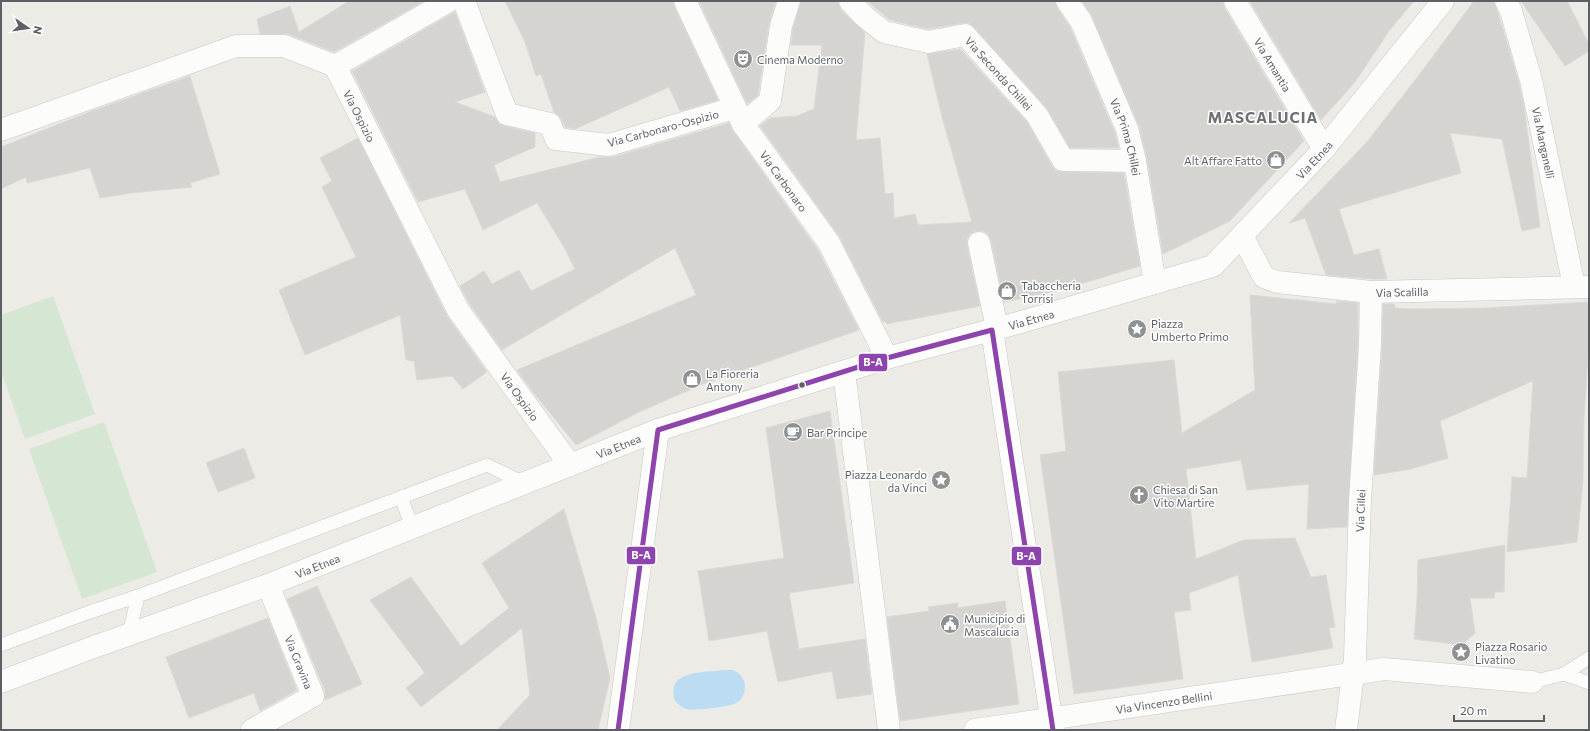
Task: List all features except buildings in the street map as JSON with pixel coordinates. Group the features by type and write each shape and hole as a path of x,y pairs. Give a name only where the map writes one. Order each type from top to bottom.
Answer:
{"street":[{"path":"1,130 236,46 284,46 334,66 449,1"},
{"name":"Via Carbonaro-Ospizio","path":"464,1 507,114 550,124 556,139 609,145 738,116"},
{"name":"Via Carbonaro","path":"685,1 738,116 829,243 887,358"},
{"path":"738,116 770,101 781,26 789,1"},
{"name":"Via Seconda Chillei","path":"850,1 864,16 884,32 928,42 965,35 1037,115 1063,160 1135,161"},
{"name":"Via Prima Chillei","path":"1067,1 1080,21 1127,129 1135,161 1155,283"},
{"name":"Via Amantia","path":"1235,1 1324,149"},
{"name":"Via Etnea","path":"1,682 268,584 658,430 887,358 1213,266 1324,149 1443,1"},
{"name":"Via Manganelli","path":"1506,1 1511,10 1531,80 1582,287"},
{"name":"Via Ospizio","path":"334,66 458,310 570,464"},
{"name":"Via Scalilla","path":"1242,236 1264,277 1277,282 1371,292 1582,287"},
{"path":"979,243 994,329 1052,725"},
{"name":"Via Cillei","path":"1346,730 1356,631 1360,500 1370,344 1371,292"},
{"path":"844,372 889,730"},
{"path":"618,730 658,430"},
{"name":"Via Gravina","path":"252,730 313,696 268,584"},
{"name":"Via Vincenzo Bellini","path":"975,730 1052,725 1352,672 1384,669 1532,682"}],"lane":[{"path":"1,645 138,596 488,465 524,482"},
{"path":"401,497 412,527"},
{"path":"129,634 138,596"},
{"path":"1532,682 1564,674 1589,658"},
{"path":"1564,674 1589,683"}],"green space":[{"path":"53,296 95,414 25,439 1,371 1,315"},
{"path":"104,422 157,572 82,599 29,449"}],"water":[{"path":"732,670 741,675 745,684 745,689 742,698 738,702 721,707 691,709 685,708 676,702 674,698 674,687 676,682 681,678 695,673"}],"transit line":[{"name":"B-A","path":"618,730 658,430 887,358 992,330 1053,730"}],"place":[{"name":"Cinema Moderno","path":"743,59"},
{"name":"Alt Affare Fatto","path":"1276,160"},
{"name":"Tabaccheria Torrisi","path":"1007,291"},
{"name":"Piazza Umberto Primo","path":"1137,329"},
{"name":"La Fioreria Antony","path":"692,379"},
{"name":"Bar Principe","path":"793,432"},
{"name":"Piazza Leonardo da Vinci","path":"941,480"},
{"name":"Chiesa di San Vito Martire","path":"1139,495"},
{"name":"Municipio di Mascalucia","path":"950,624"},
{"name":"Piazza Rosario Livatino","path":"1461,652"}],"district":[{"name":"MASCALUCIA","path":"1263,117"}]}
